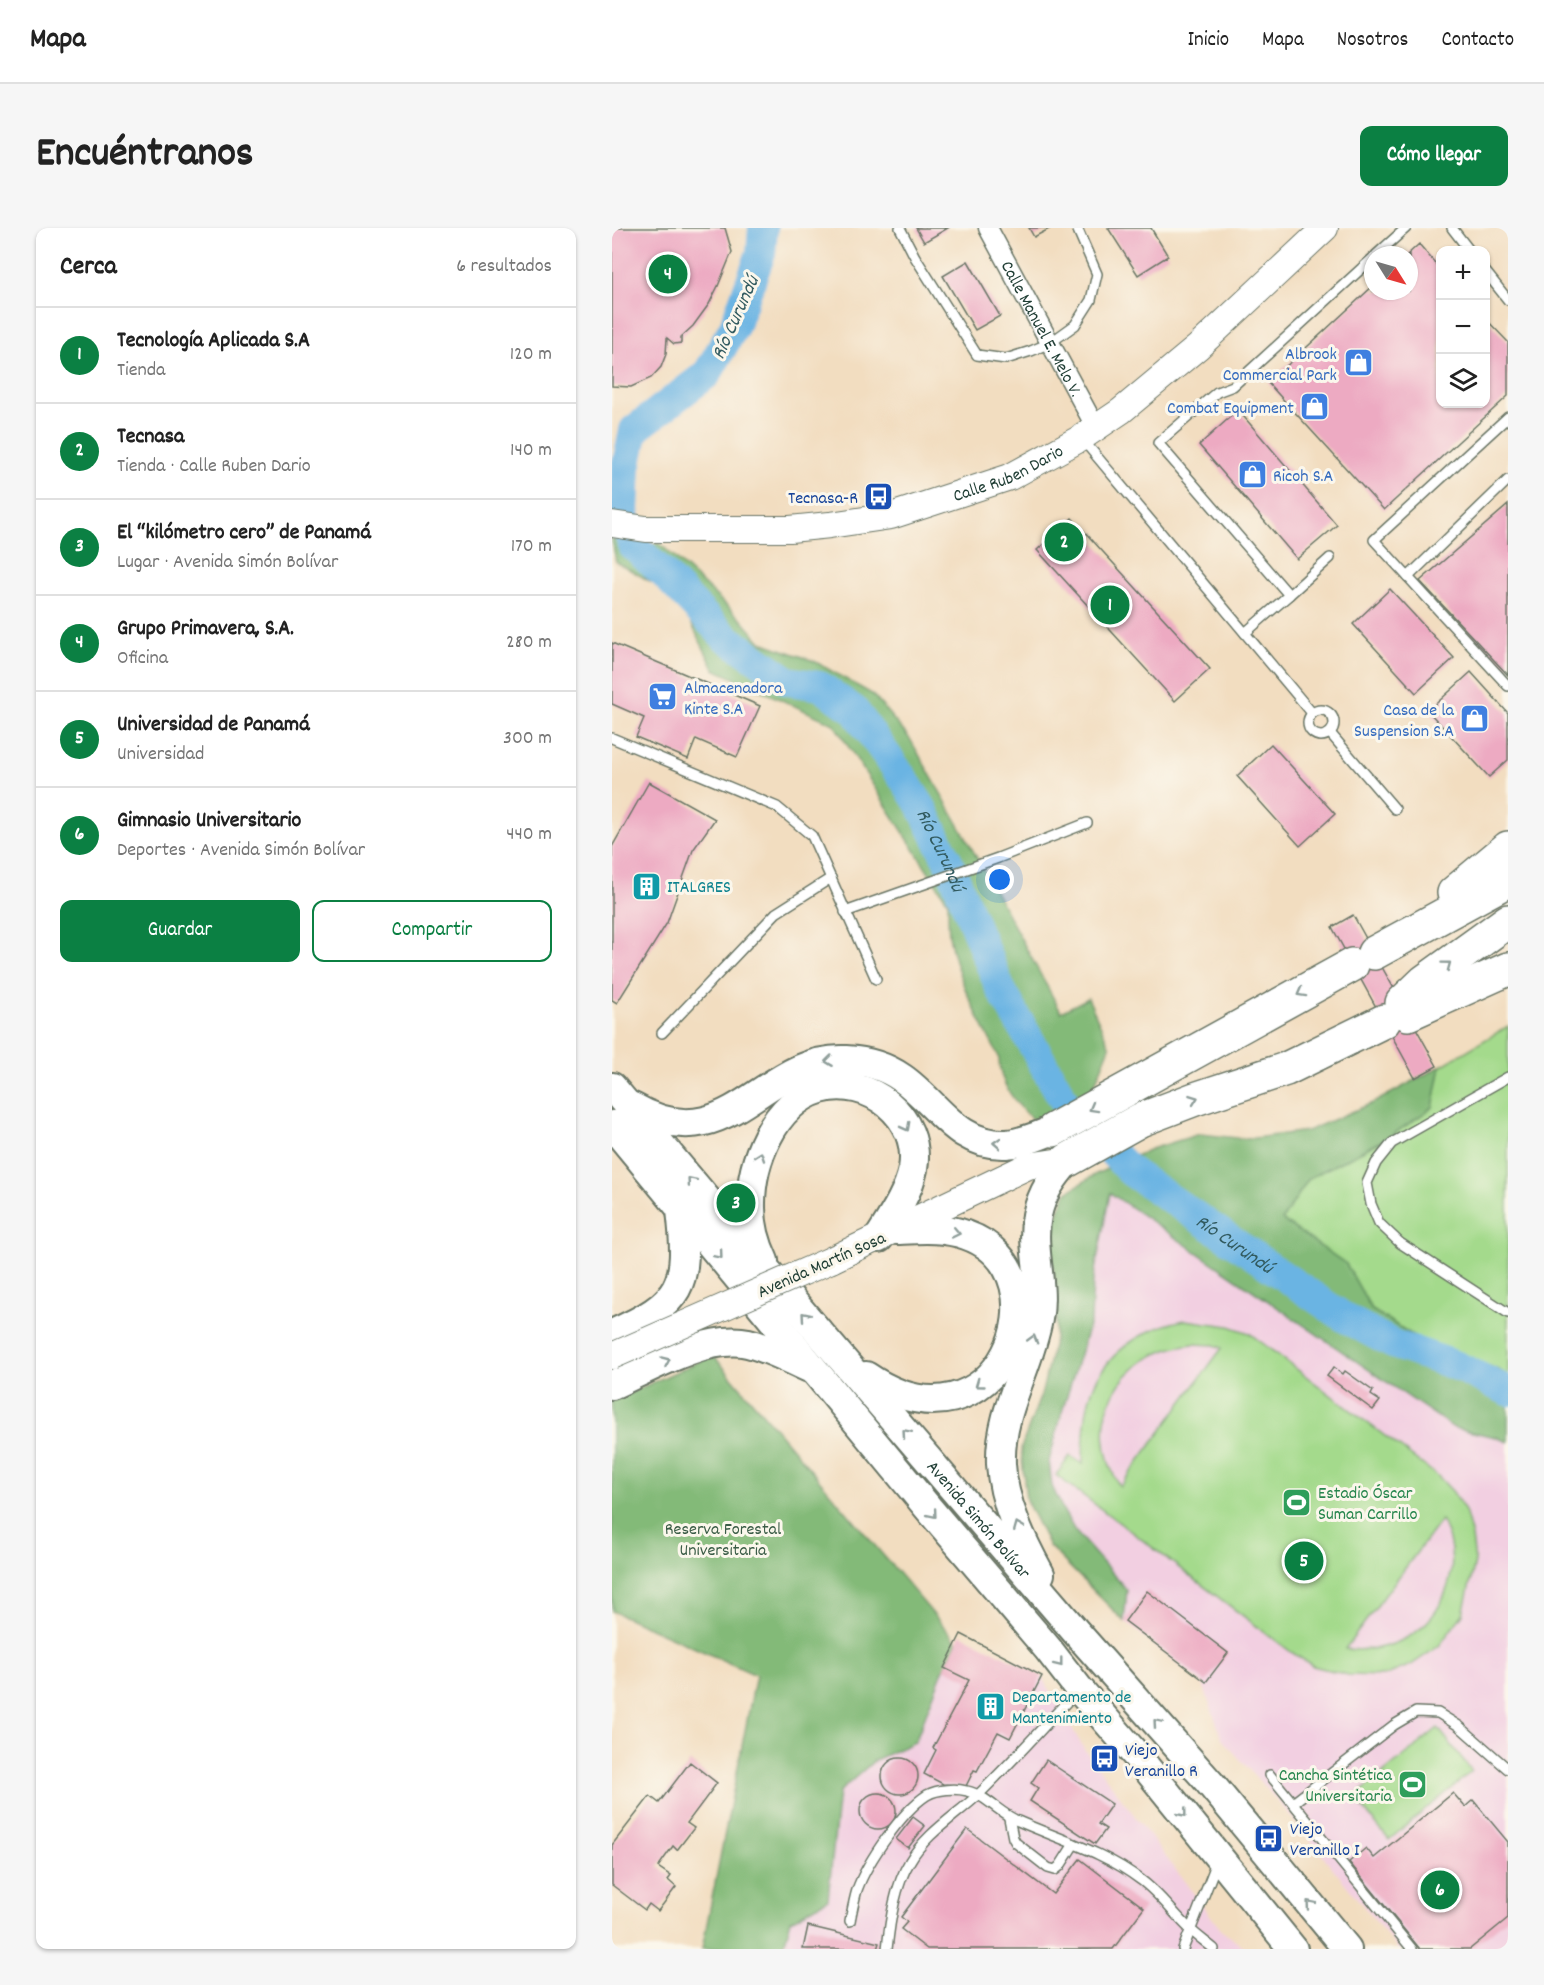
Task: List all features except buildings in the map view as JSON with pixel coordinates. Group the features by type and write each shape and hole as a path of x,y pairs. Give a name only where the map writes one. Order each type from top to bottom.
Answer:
{"highway":[{"path":"1405,935 1508,848"},
{"path":"1056,1129 1508,880"},
{"path":"1398,1013 1425,981 1508,921"},
{"path":"1071,1159 1140,1120 1286,1069 1398,1013 1508,969"}],"main road":[{"path":"615,1115 678,1122 700,1122 732,1112 780,1079 803,1067 825,1061 846,1060 875,1064 901,1077 954,1127 977,1140 1009,1144 1056,1129"},
{"path":"769,1274 756,1242 751,1209 758,1163 770,1131 777,1120 798,1101 820,1089 844,1087 870,1092 889,1104 905,1124 910,1133 914,1158 910,1181 888,1234 938,1229 964,1234 987,1246 997,1255 1011,1276 1017,1300 1016,1327 1009,1349 996,1369 980,1385 953,1398 934,1401 914,1399 889,1390 841,1358"},
{"name":"Avenida Simón Bolívar","path":"615,1115 681,1210 1136,1755 1293,1949"},
{"name":"Avenida Simón Bolívar","path":"615,1115 769,1274 1076,1632 1209,1782 1347,1949"},
{"path":"1071,1159 1047,1185 1037,1215 1039,1317 1024,1370 1007,1411 1001,1458 1008,1502 1020,1532 1046,1585 1076,1632"},
{"path":"612,1334 658,1311 672,1296 682,1275 686,1254 681,1210"},
{"path":"612,1385 695,1348 727,1341 756,1345 816,1371"}],"street":[{"name":"Calle Manuel E. Melo V.","path":"988,228 1050,343 1089,433"},
{"name":"Calle Ruben Dario","path":"612,524 646,529 790,529 891,516 1010,477 1089,433 1121,411 1198,347 1325,228"},
{"name":"Avenida Martín Sosa","path":"1028,1166 1056,1129"},
{"name":"Avenida Martín Sosa","path":"612,1356 888,1234 1028,1166 1071,1159"}],"lane":[{"path":"900,228 915,257 977,355 1006,359 1050,343 1075,325 1091,300 1097,274 1077,228"},
{"path":"1386,246 1406,228"},
{"path":"1452,228 1466,246"},
{"path":"1289,594 1158,443 1217,392 1233,386 1364,266"},
{"path":"1490,278 1508,300"},
{"path":"1508,417 1374,540 1508,686"},
{"path":"1089,433 1245,633 1312,712"},
{"path":"1408,577 1508,480"},
{"path":"1245,633 1330,558"},
{"path":"1324,710 1331,715 1334,723 1330,733 1320,737 1311,733 1307,725 1312,712 1324,710"},
{"path":"1330,733 1395,809"},
{"path":"612,738 777,807 812,836 876,979"},
{"path":"845,912 998,858 1087,823"},
{"path":"662,1034 776,914 831,878"},
{"path":"1508,1077 1392,1143 1376,1163 1367,1183 1371,1204 1379,1222 1400,1243 1508,1313"},
{"path":"887,1949 896,1896 910,1860 928,1839 978,1795 1079,1689"},
{"path":"1293,1803 1394,1725 1416,1712 1438,1713 1460,1726 1508,1769"},
{"path":"1270,1775 1412,1949"},
{"path":"850,1921 857,1889 866,1871 880,1847 914,1805 929,1794 947,1790 967,1791 978,1795 1009,1818 1088,1849 1141,1880 1166,1902 1191,1930 1214,1949"},
{"path":"1009,1818 1016,1843 1048,1868 1054,1870 1060,1866 1074,1844"},
{"path":"1183,1949 1219,1857"}],"shaded area":[{"path":"1110,1192 1454,1428 1496,1437 1508,1442 1508,1949 1398,1949 1289,1814 1222,1739 1203,1684 1124,1621 1127,1590 1075,1531 1063,1510 1052,1486 1049,1461 1091,1319 1093,1281"},
{"path":"961,1634 1042,1676 1084,1749 1222,1931 1246,1949 783,1949 791,1920 828,1899 839,1792 875,1760 915,1742 944,1668"}],"green space":[{"path":"612,539 660,544 741,619 761,642 814,661 872,694 910,739 1061,1012 1088,998 1110,1047 1092,1091 1037,1123 1016,1102 1002,1076 999,1057 969,998 957,967 949,935 948,902 834,724 714,669 678,597 616,562"},
{"path":"1508,1026 1508,1376 1497,1369 1425,1343 1372,1310 1346,1264 1282,1220 1309,1178 1389,1137 1433,1107 1441,1066"},
{"path":"1441,1066 1433,1107 1389,1137 1309,1178 1282,1220 1346,1264 1372,1310 1425,1343 1497,1369 1508,1376 1508,1442 1496,1437 1454,1428 1110,1193 1093,1281 1091,1319 1049,1461 1052,1486 1075,1531 1127,1590 1124,1621 1049,1546 1026,1500 1021,1448 1042,1392 1055,1337 1058,1296 1051,1256 1053,1226 1066,1193 1096,1174 1151,1149 1200,1134 1247,1139 1307,1131 1375,1102"},
{"path":"1178,1321 1229,1326 1249,1333 1439,1477 1453,1492 1465,1511 1472,1536 1475,1562 1463,1614 1439,1646 1411,1665 1384,1676 1348,1675 1313,1666 1291,1652 1056,1475 1070,1456 1083,1464 1087,1408 1098,1377 1108,1363 1143,1334","holes":["1193,1344 1214,1345 1222,1348 1120,1487 1109,1462 1104,1438 1106,1415 1114,1394 1127,1375 1144,1360 1167,1350","1441,1520 1451,1548 1452,1563 1450,1578 1436,1611 1425,1624 1397,1642 1381,1647 1345,1649"]},
{"name":"Reserva Forestal Universitaria","path":"713,1355 957,1642 944,1668 915,1742 875,1760 839,1792 828,1899 791,1920 783,1949 702,1949 756,1675 612,1611 612,1401"},
{"name":"Cancha Sintética Universitaria","path":"1438,1728 1472,1771 1389,1840 1354,1797"}],"waterway":[{"name":"Río Curundú","path":"763,228 761,253 734,327 707,374 634,430 626,468 624,511 632,545 662,572 725,637 788,681 820,686 854,710 922,808 949,863 1000,988 1066,1104 1130,1171 1345,1318 1393,1344 1457,1366 1508,1391"}],"place":[{"name":"Grupo Primavera, S.A.","path":"668,274"},
{"name":"Albrook Commercial Park","path":"1358,363"},
{"name":"Combat Equipment","path":"1315,407"},
{"name":"Ricoh S.A","path":"1252,475"},
{"name":"Tecnasa-R","path":"879,497"},
{"name":"Tecnasa","path":"1064,542"},
{"name":"Tecnología Aplicada S.A","path":"1110,605"},
{"name":"Almacenadora Kinte S.A","path":"663,697"},
{"name":"Casa de la Suspension S.A","path":"1475,719"},
{"name":"ITALGRES","path":"646,886"},
{"name":"El “kilómetro cero” de Panamá","path":"736,1203"},
{"name":"Estadio Óscar Suman Carrillo","path":"1297,1502"},
{"name":"Universidad de Panamá","path":"1304,1561"},
{"name":"Departamento de Mantenimiento","path":"991,1706"},
{"name":"Viejo Veranillo R","path":"1104,1759"},
{"name":"Cancha Sintética Universitaria","path":"1413,1784"},
{"name":"Viejo Veranillo I","path":"1269,1838"},
{"name":"Gimnasio Universitario","path":"1440,1890"}]}
